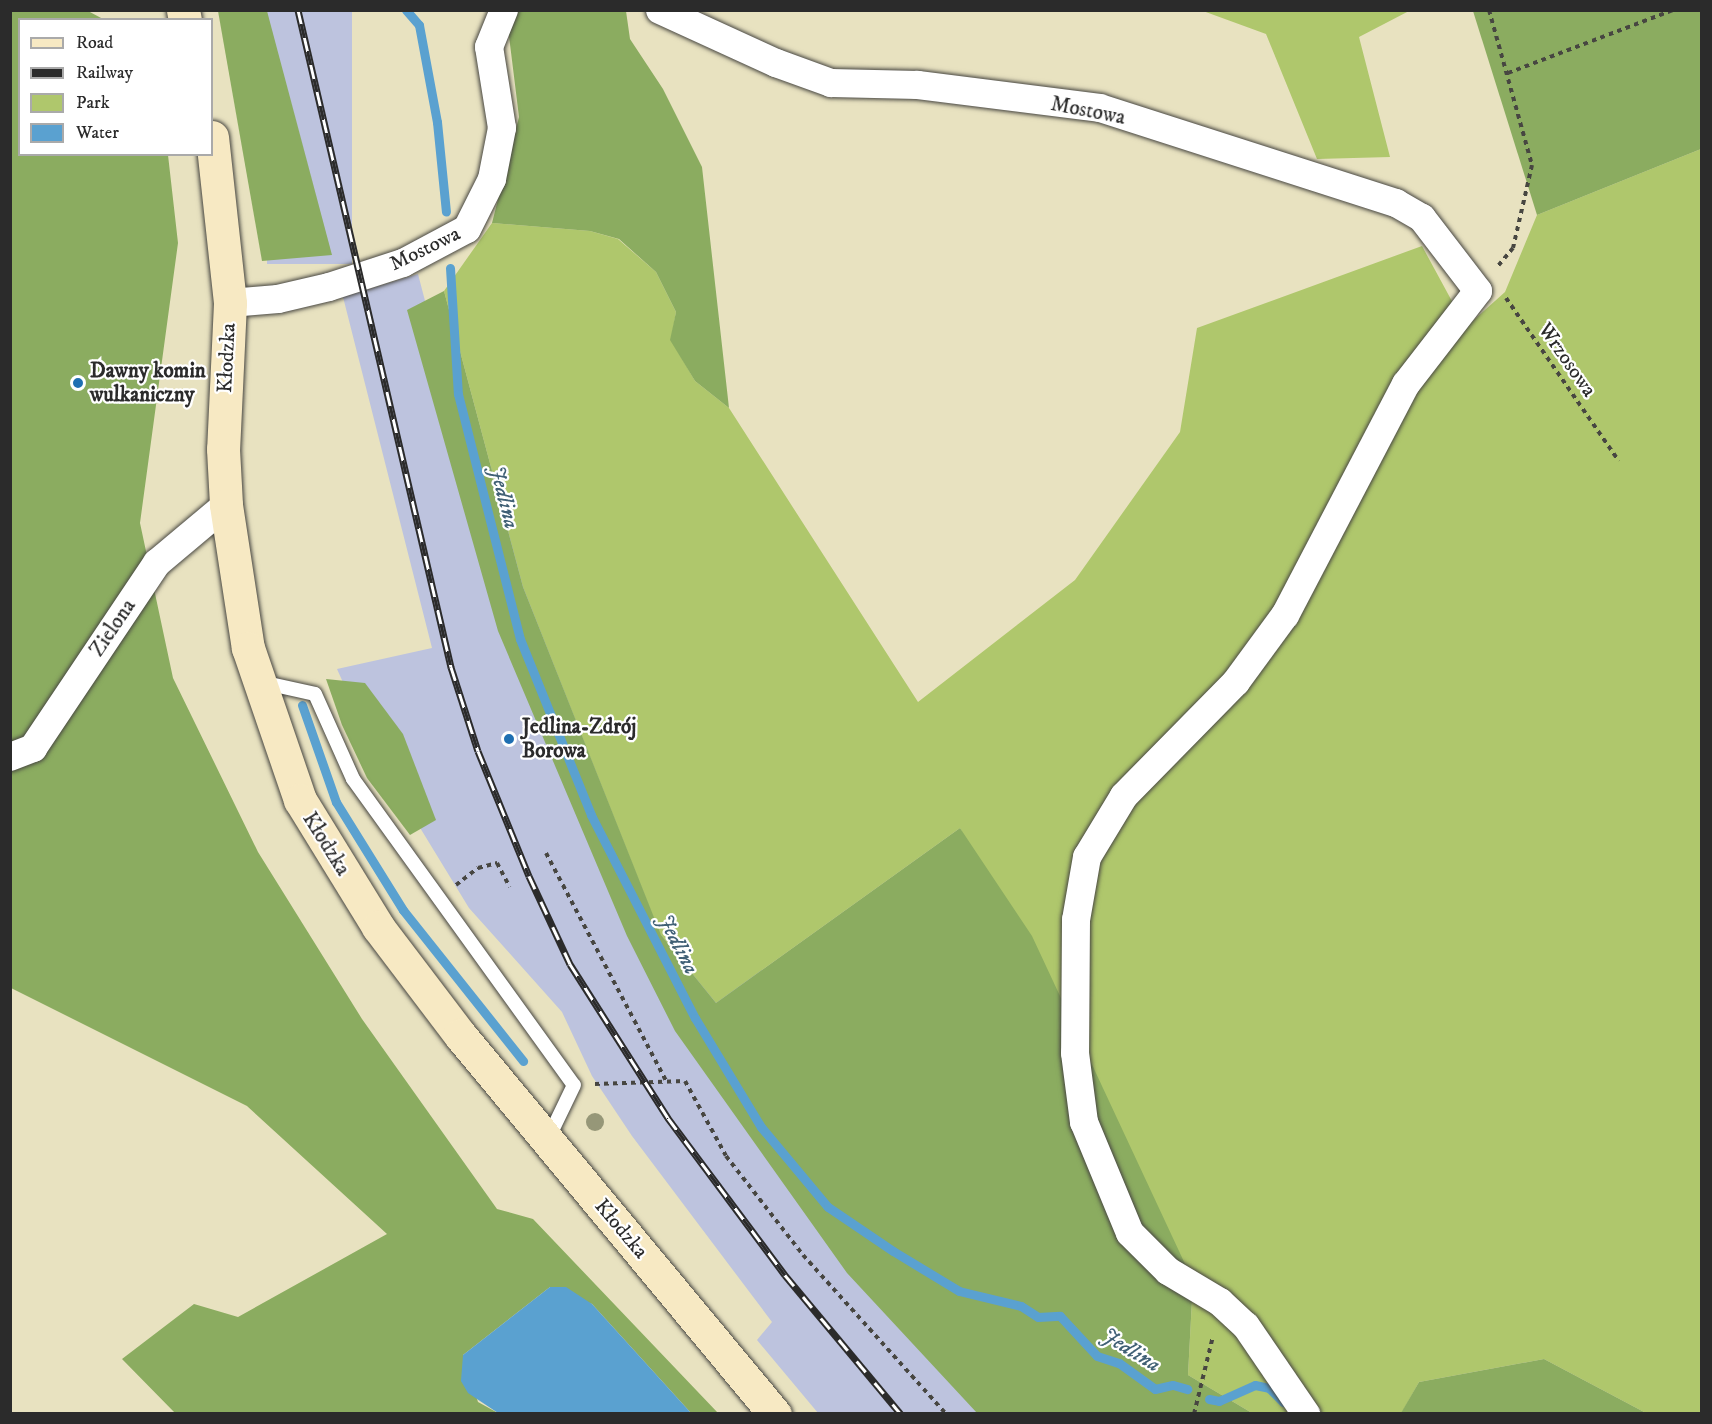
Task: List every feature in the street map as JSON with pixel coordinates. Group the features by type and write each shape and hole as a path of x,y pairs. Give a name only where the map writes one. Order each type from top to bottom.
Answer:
{"main road":[{"name":"Kłodzka","path":"213,146 230,303 223,449 226,505 248,648 300,800 372,918 460,1035 774,1413"}],"street":[{"name":"Mostowa","path":"230,303 278,299 329,287 403,263 467,229 492,179 502,128 489,47 504,10"},
{"name":"Mostowa","path":"660,10 777,63 831,82 918,85 1100,108 1396,203 1422,218 1484,283"},
{"path":"1306,1413 1246,1326 1220,1302 1168,1271 1130,1233 1084,1122 1075,1053 1076,920 1087,857 1124,796 1236,682 1285,615 1406,384 1484,283"},
{"name":"Zielona","path":"10,757 33,748 157,563 226,505"}],"lane":[{"path":"259,681 315,694 353,779 574,1085 547,1140"}],"path":[{"path":"1484,283 1513,248 1532,165 1489,10"},
{"path":"1508,74 1673,10"},
{"name":"Wrzosowa","path":"1484,283 1619,461"},
{"path":"546,853 666,1081"},
{"path":"478,868 497,863 510,887"},
{"path":"574,1085 685,1081 726,1156 803,1255 946,1413"},
{"path":"1194,1413 1205,1381 1220,1302"}],"shaded area":[{"path":"267,11 352,11 352,264 267,264"},
{"path":"418,274 447,385 1000,1413 818,1413 757,1340 772,1322 632,1136 592,1076 562,1012 469,908 375,754 337,669 432,648 343,297"}],"green space":[{"path":"10,11 88,11 101,18 18,18 18,156 168,156 178,243 140,523 173,678 258,852 362,1019 497,1209 533,1219 718,1413 691,1413 592,1304 550,1287 463,1355 478,1402 498,1413 175,1413 122,1359 194,1304 238,1317 387,1234 247,1106 11,988"},
{"path":"218,11 267,11 332,255 262,261"},
{"path":"513,11 626,11 630,39 663,89 702,167 729,408 695,381 670,340 676,312 656,272 619,239 590,231 492,223 519,117 508,28"},
{"path":"1203,11 1409,11 1359,37 1390,157 1317,159 1266,34"},
{"path":"1473,11 1701,11 1701,149 1537,215"},
{"path":"1701,149 1701,1413 1646,1413 1544,1359 1419,1382 1401,1414 1252,1413 1188,1375 1193,1281 960,828 716,1003 660,934 523,587 444,291 492,223 590,231 618,239 656,272 676,312 671,340 695,381 729,408 918,702 1075,580 1180,432 1197,328 1422,246 1466,327 1505,292 1537,215"},
{"path":"444,291 523,587 661,935 716,1003 960,828 1032,936 1193,1281 1188,1375 1252,1413 977,1413 847,1273 675,1031 627,936 498,631 407,310"},
{"path":"326,679 365,683 403,734 436,820 410,835 367,778 342,725"},
{"path":"1544,1359 1646,1413 1401,1413 1419,1382"}],"water":[{"path":"550,1287 566,1287 592,1304 691,1413 498,1413 468,1393 461,1381 463,1355"}],"waterway":[{"name":"Jedlina","path":"406,10 419,25 437,122 446,212"},
{"name":"Jedlina","path":"450,268 458,394 520,639 591,815 695,1018 761,1127 828,1207 893,1251 959,1291 1021,1306 1038,1317 1060,1316 1097,1356 1119,1363 1155,1389 1173,1385 1187,1389"},
{"path":"302,705 336,802 403,910 523,1061"},
{"name":"Jedlina","path":"1209,1399 1219,1401 1255,1385 1269,1388 1283,1402"}],"railway":[{"path":"298,10 451,667 478,751 529,876 570,964 668,1118 785,1275 901,1414"}],"place":[{"name":"Dawny komin wulkaniczny","path":"78,383"},
{"name":"Jedlina-Zdrój Borowa","path":"509,739"}]}
